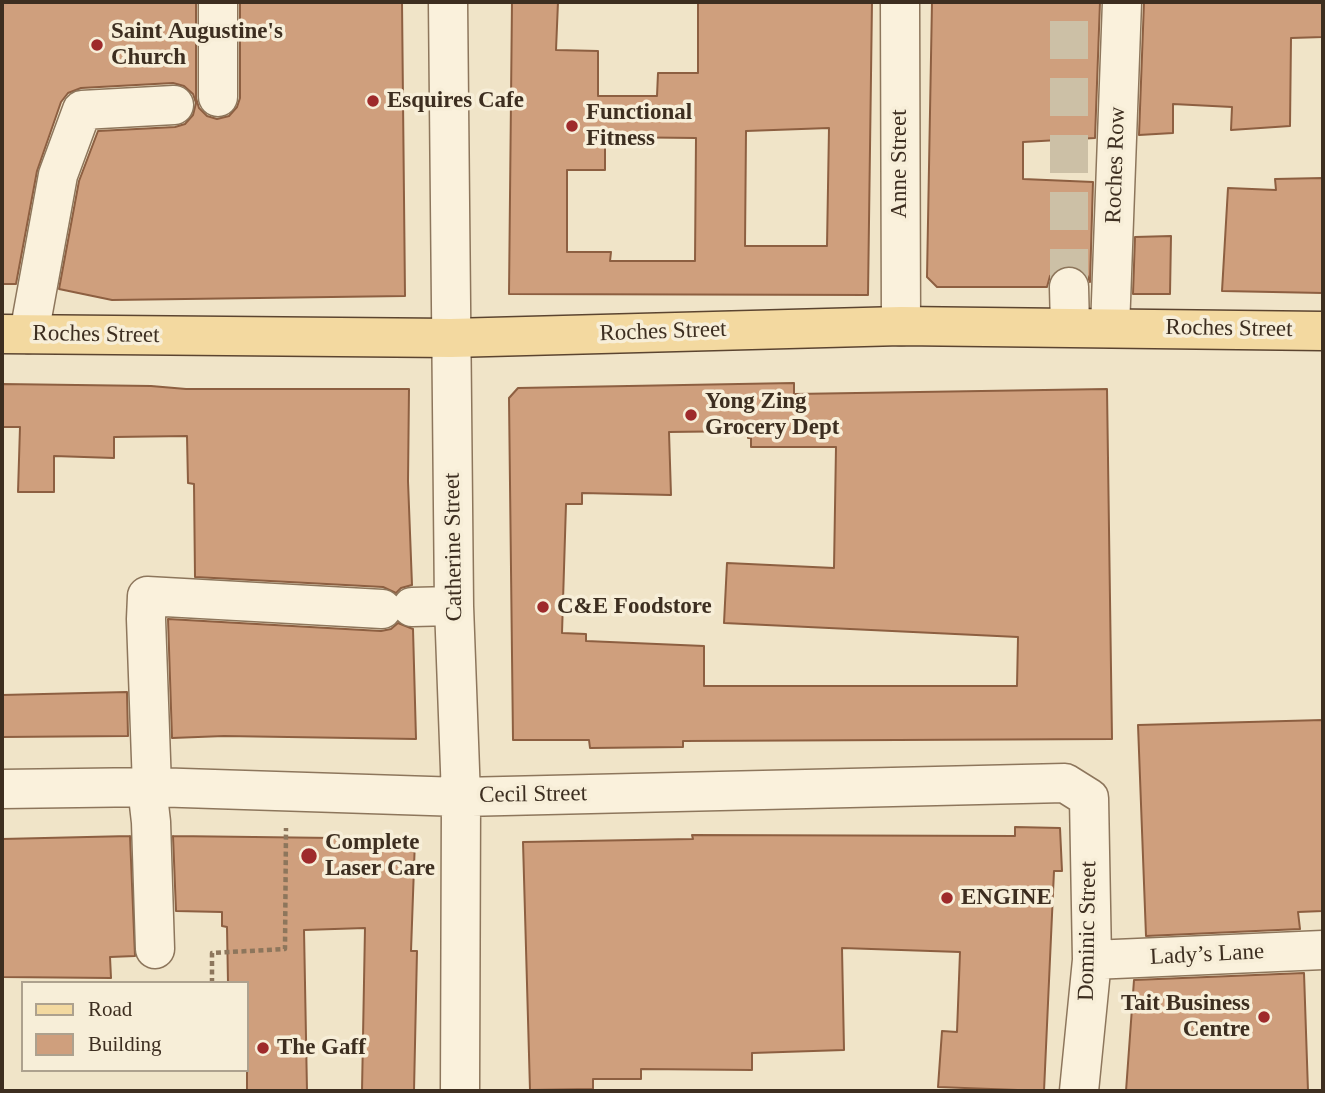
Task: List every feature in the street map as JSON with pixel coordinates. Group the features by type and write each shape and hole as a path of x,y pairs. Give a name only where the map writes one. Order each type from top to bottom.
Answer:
{"main road":[{"name":"Roches Street","path":"15,334 451,338 901,326 1323,331"}],"street":[{"path":"218,2 218,97"},
{"name":"Catherine Street","path":"448,2 454,606 461,797 460,1091"},
{"name":"Anne Street","path":"900,2 901,326"},
{"name":"Roches Row","path":"1110,328 1122,2"},
{"path":"15,334 58,175 82,110 174,105"},
{"path":"1069,287 1070,327"},
{"path":"155,950 146,619 148,596 398,608 454,606"},
{"name":"Cecil Street","path":"2,789 150,787 461,797 1065,783"},
{"name":"Dominic Street","path":"1065,783 1089,798 1091,960 1079,1091"},
{"name":"Lady’s Lane","path":"1091,960 1323,950"}],"path":[{"path":"212,981 212,953 285,949 286,824"}],"building":[{"path":"2,2 196,2 196,98 199,108 207,116 217,119 229,116 237,107 240,98 240,2 402,2 405,296 112,300 59,289 79,181 98,131 175,127 185,124 193,115 196,103 193,94 184,86 173,83 81,88 68,93 61,102 37,171 16,284 2,284"},
{"path":"512,2 558,2 556,50 598,51 598,96 657,96 658,73 698,73 698,2 872,2 868,295 509,294","holes":["829,128 827,246 745,246 746,131","605,137 696,138 695,261 610,261 611,252 567,252 567,170 605,170"]},
{"path":"932,2 1100,2 1095,138 1023,142 1023,179 1093,182 1090,282 1080,268 1069,265 1057,269 1050,276 1047,287 937,287 927,277"},
{"path":"1144,2 1323,2 1323,37 1291,38 1290,126 1231,130 1232,107 1173,104 1173,133 1139,135"},
{"path":"1323,178 1323,293 1222,291 1228,188 1276,190 1275,179"},
{"path":"1171,236 1170,294 1133,294 1135,237"},
{"path":"794,383 794,394 1107,389 1112,739 683,741 683,747 590,748 589,740 513,740 509,398 518,388","holes":["748,431 748,438 751,438 751,447 836,447 834,568 727,563 724,623 1018,637 1017,686 704,686 704,646 586,641 586,634 562,633 566,504 582,504 582,493 671,495 669,432"]},
{"path":"2,384 186,389 409,389 408,481 412,585 401,588 396,593 383,587 195,577 194,484 188,483 187,436 114,437 114,458 54,456 54,492 18,492 20,427 2,427"},
{"path":"168,619 381,631 391,629 398,623 413,629 416,739 224,736 172,738"},
{"path":"127,692 128,736 2,737 2,695"},
{"path":"1323,720 1323,911 1298,912 1300,929 1146,936 1138,725"},
{"path":"1015,827 1060,828 1062,871 1054,871 1044,1091 938,1087 942,1031 957,1032 960,952 842,948 844,1050 752,1053 752,1070 641,1069 641,1079 593,1079 593,1089 530,1090 523,842 693,839 692,835 1015,836"},
{"path":"130,836 135,956 110,957 111,978 2,977 2,839"},
{"path":"173,836 415,839 411,951 417,951 414,1091 362,1091 365,928 304,930 307,1091 247,1091 248,981 228,981 227,927 222,926 222,912 176,911"},
{"path":"1304,973 1308,1091 1126,1091 1134,980"}],"tunnel":[{"path":"1069,2 1069,287"}],"place":[{"name":"Saint Augustine's Church","path":"97,45"},
{"name":"Esquires Cafe","path":"373,101"},
{"name":"Functional Fitness","path":"572,126"},
{"name":"Yong Zing Grocery Dept","path":"691,415"},
{"name":"C&E Foodstore","path":"543,607"},
{"name":"Complete Laser Care","path":"309,856"},
{"name":"ENGINE","path":"947,898"},
{"name":"Tait Business Centre","path":"1264,1017"},
{"name":"The Gaff","path":"263,1048"}]}
